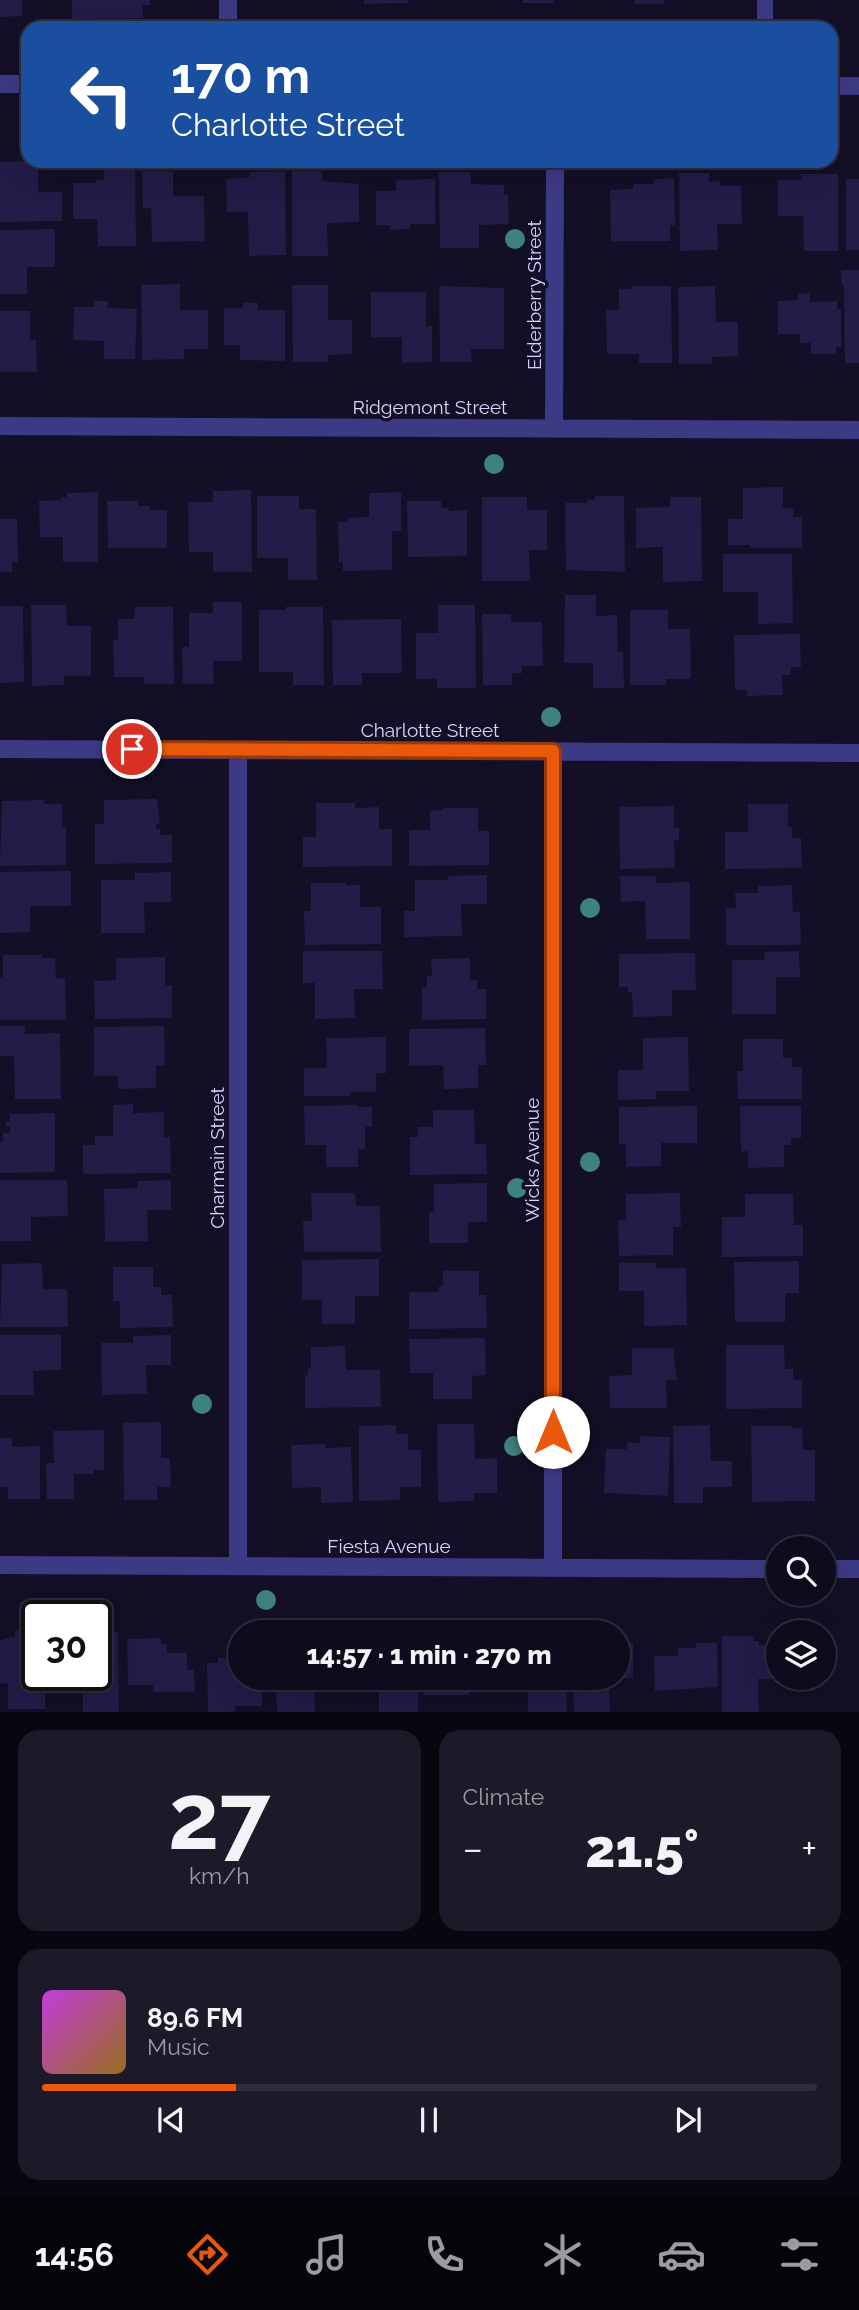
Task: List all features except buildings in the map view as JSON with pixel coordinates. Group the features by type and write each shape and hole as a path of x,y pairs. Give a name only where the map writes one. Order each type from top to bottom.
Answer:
{"street":[{"path":"228,0 228,21"},
{"path":"0,84 21,84"},
{"path":"838,86 859,86"},
{"name":"Elderberry Street","path":"554,429 555,168"},
{"name":"Ridgemont Street","path":"0,426 859,430"},
{"name":"Charlotte Street","path":"0,749 859,753"},
{"name":"Charmain Street","path":"238,750 238,1566"},
{"name":"Wicks Avenue","path":"553,751 553,1568"},
{"name":"Fiesta Avenue","path":"0,1565 766,1569"},
{"path":"836,1569 859,1569"}],"lane":[{"path":"765,0 765,21"}],"route":[{"path":"132,749 553,751 553,1432"}]}
